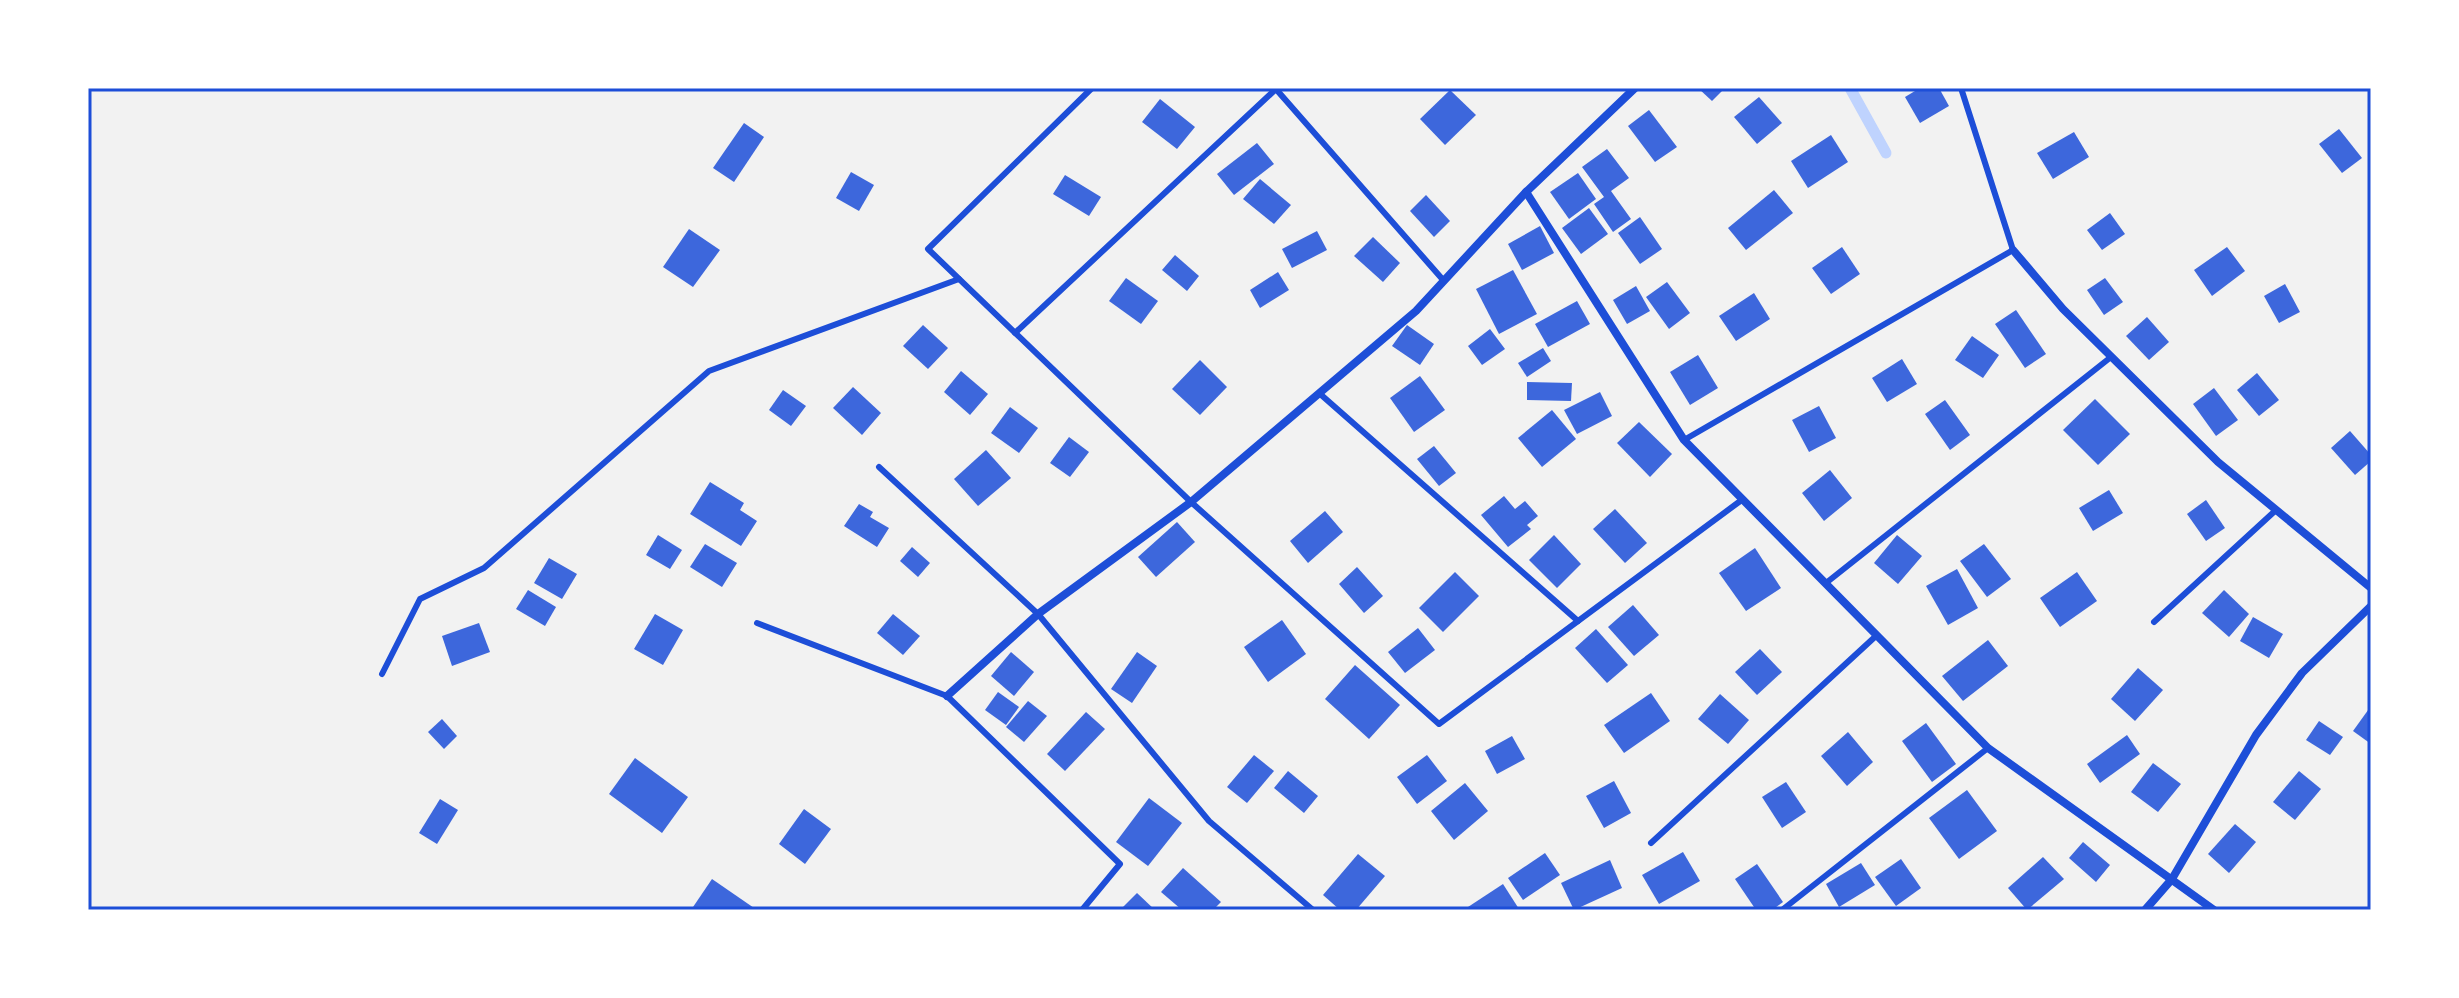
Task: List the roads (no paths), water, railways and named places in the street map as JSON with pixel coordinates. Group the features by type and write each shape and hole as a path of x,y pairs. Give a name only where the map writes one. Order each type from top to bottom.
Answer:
{"street":[{"path":"947,696 1038,614 1191,502 1416,311 1526,192 1635,88"},
{"path":"1526,192 1684,440 1988,748 2214,910"},
{"path":"2013,250 2063,309 2218,462 2371,588"},
{"path":"2145,910 2172,879 2256,735 2302,673 2371,606"}],"lane":[{"path":"1092,88 928,249 1191,502 1439,724 1743,499"},
{"path":"1015,333 1276,88 1444,281"},
{"path":"1684,440 2013,250 1961,88"},
{"path":"382,674 420,599 484,568 709,371 959,279"},
{"path":"1826,583 2111,357"},
{"path":"1319,393 1578,621"},
{"path":"879,467 1038,614 1209,821 1313,910"},
{"path":"2154,622 2276,510"},
{"path":"757,623 947,696 1120,864 1082,910"},
{"path":"1651,843 1877,635"},
{"path":"1782,910 1988,748"}],"waterway":[{"path":"1850,88 1886,153"}]}
